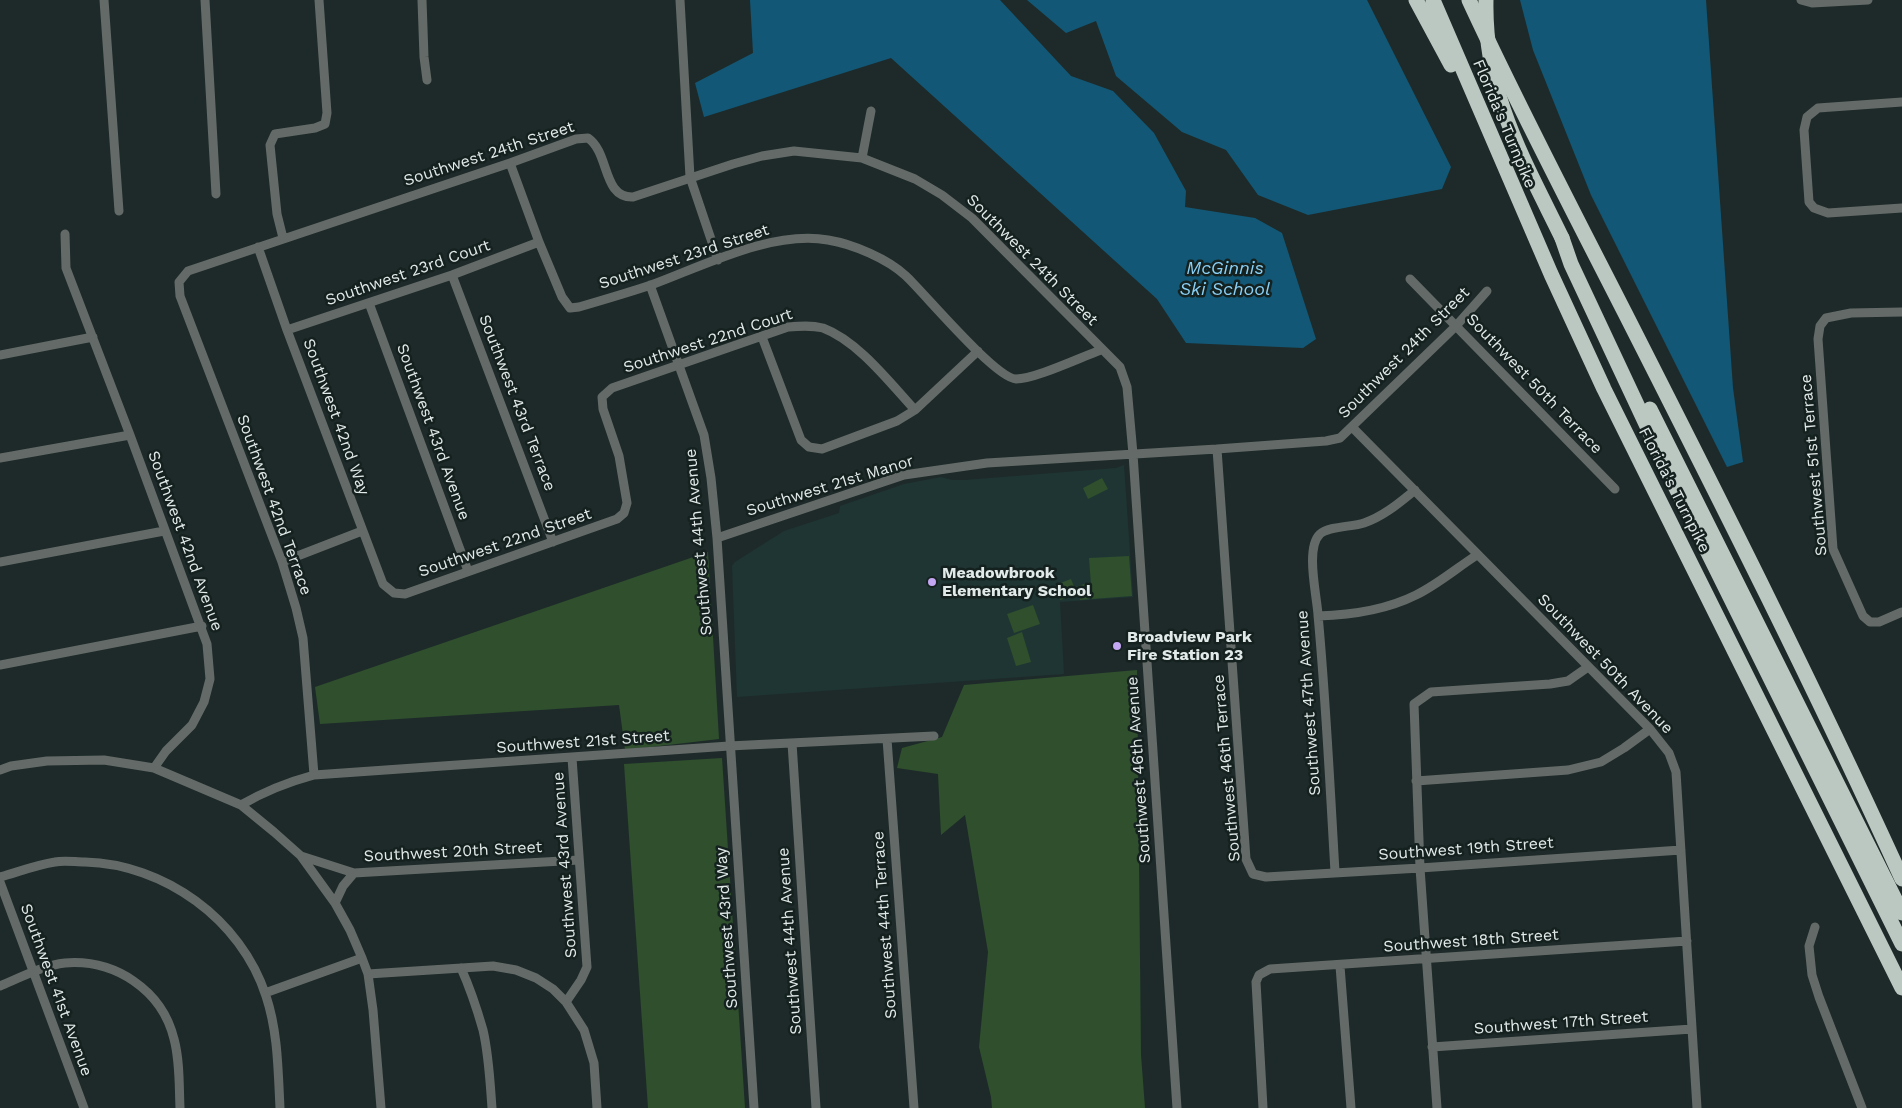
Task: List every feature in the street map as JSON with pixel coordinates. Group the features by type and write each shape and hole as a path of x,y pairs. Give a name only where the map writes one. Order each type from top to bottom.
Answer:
{"highway":[{"path":"1416,0 1495,148"},
{"name":"Florida's Turnpike","path":"1433,0 1495,148 1604,389 1902,988"},
{"name":"Florida's Turnpike","path":"1469,0 1850,766 1902,879"},
{"path":"1486,0 1491,66 1502,109 1514,138 1562,238 1688,482 1902,912"},
{"path":"1562,238 1571,264 1672,479 1902,944"}],"street":[{"path":"104,0 119,210"},
{"path":"205,0 216,194"},
{"path":"283,238 277,214 270,145 275,134 315,128 325,124 327,113 319,0"},
{"path":"422,0 424,57 427,80"},
{"path":"680,0 690,178 718,260"},
{"path":"1801,0 1812,3 1868,0"},
{"path":"1902,102 1818,108 1807,117 1804,130 1810,202 1814,208 1828,213 1902,208"},
{"path":"862,158 871,111"},
{"name":"Southwest 24th Street","path":"179,282 188,271 576,139 588,138 596,143 614,190 624,197 633,197 762,156 794,151 862,158 915,178 942,194 972,218 1101,350"},
{"path":"510,163 539,242"},
{"name":"Southwest 42nd Avenue","path":"65,234 66,268 130,435 164,531 202,626 207,644 210,679 204,702 192,725 166,751 154,768"},
{"name":"Southwest 23rd Street","path":"539,242 562,298 570,308 579,308 650,285 768,242 796,239 828,240 864,251 881,259 905,275 978,351"},
{"name":"Southwest 23rd Court","path":"287,330 452,275 539,242"},
{"name":"Southwest 42nd Way","path":"258,247 362,531 383,584 394,593"},
{"name":"Southwest 43rd Terrace","path":"452,275 553,542"},
{"name":"Southwest 50th Terrace","path":"1410,279 1615,488"},
{"name":"Southwest 42nd Terrace","path":"179,282 180,296 282,562 296,608 303,638 314,775"},
{"name":"Southwest 44th Avenue","path":"650,285 704,436 711,478 717,538 730,746"},
{"name":"Southwest 24th Street","path":"1133,454 1326,441 1340,438 1456,326 1487,292"},
{"name":"Southwest 43rd Avenue","path":"369,303 468,570"},
{"name":"Southwest 51st Terrace","path":"1902,312 1851,313 1826,318 1820,326 1818,339 1833,549 1863,616 1870,622 1879,622 1902,612"},
{"name":"Southwest 22nd Court","path":"624,513 627,504 619,456 603,409 602,397 612,388 788,327 806,326 822,328 845,340 915,410"},
{"path":"0,355 93,337"},
{"path":"762,337 800,440 810,447 822,449 897,421 915,410 978,351 999,370 1014,379 1033,376 1101,350"},
{"name":"Southwest 46th Avenue","path":"1101,350 1120,367 1126,380 1133,454 1177,1108"},
{"name":"Southwest 50th Avenue","path":"1352,427 1650,729 1669,753 1676,772 1697,1108"},
{"path":"0,458 130,435"},
{"name":"Southwest 46th Terrace","path":"1217,449 1246,859 1253,874"},
{"name":"Southwest 21st Manor","path":"717,538 904,475 987,463 1133,454"},
{"name":"Southwest 47th Avenue","path":"1335,872 1318,616 1312,555 1320,534 1329,529 1364,523 1389,511 1415,490"},
{"name":"Southwest 22nd Street","path":"394,593 405,594 468,570 617,519 624,513"},
{"path":"0,562 164,531"},
{"path":"282,562 362,531"},
{"path":"1318,616 1365,612 1417,595 1477,555"},
{"path":"0,665 202,626"},
{"path":"1437,1108 1420,868 1414,704 1431,692 1550,684 1568,681 1588,667"},
{"path":"1416,781 1568,770 1601,762 1650,729"},
{"name":"Southwest 21st Street","path":"241,805 263,792 314,775 730,746 934,736"},
{"name":"Southwest 44th Terrace","path":"887,739 914,1108"},
{"name":"Southwest 44th Avenue","path":"792,743 816,1108"},
{"name":"Southwest 43rd Way","path":"730,746 754,1108"},
{"name":"Southwest 43rd Avenue","path":"566,1002 582,980 587,968 572,758"},
{"path":"0,770 11,766 47,761 104,760 154,768 241,805 274,832 301,856 335,903 362,958 368,974 374,1010 381,1108"},
{"name":"Southwest 19th Street","path":"1253,874 1266,877 1681,850"},
{"name":"Southwest 20th Street","path":"301,856 354,873 579,860"},
{"path":"0,877 56,862 105,863 143,872 178,889 215,916 230,932 249,958 265,994 273,1019 277,1045 280,1108"},
{"path":"335,903 343,886 354,873"},
{"name":"Southwest 41st Avenue","path":"0,882 84,1108"},
{"path":"1815,927 1809,946 1812,975 1862,1108"},
{"name":"Southwest 18th Street","path":"1263,1108 1256,982 1259,975 1270,969 1340,966 1687,941"},
{"path":"265,994 362,958"},
{"path":"0,986 34,972 64,963 91,964 109,968 128,977 147,992 160,1008 168,1023 174,1041 180,1108"},
{"path":"368,974 493,966 516,970 536,978 553,989 566,1002 584,1030 594,1063 597,1108"},
{"path":"1340,966 1351,1108"},
{"path":"462,968 483,1032 489,1064 492,1108"},
{"name":"Southwest 17th Street","path":"1432,1047 1692,1029"}],"shaded area":[{"name":"Meadowbrook Elementary School","path":"1124,465 1133,597 1060,602 1064,674 737,697 732,566 735,562 784,531 839,513 840,506 904,484 941,477 952,480 965,480 1116,468"}],"green space":[{"path":"1102,478 1108,489 1088,499 1083,488"},
{"path":"708,552 719,739 625,750 619,705 320,724 315,687"},
{"path":"1129,556 1132,596 1092,599 1089,558"},
{"path":"1071,579 1077,594 1060,600 1055,585"},
{"path":"1089,582 1090,599 1080,600 1076,587"},
{"path":"1033,605 1040,624 1014,633 1007,614"},
{"path":"1022,632 1031,662 1016,666 1007,638"},
{"path":"1137,670 1141,1055 1145,1108 992,1108 979,1047 988,952 965,815 941,835 938,774 897,768 902,748 942,737 964,685"},
{"path":"722,758 745,1108 648,1108 624,764"}],"water":[{"name":"McGinnis Ski School","path":"750,0 1000,0 1071,76 1113,91 1154,133 1186,191 1185,207 1255,218 1282,233 1316,339 1303,348 1186,343 1157,299 891,58 704,117 695,83 753,53"},
{"path":"1027,0 1367,0 1451,167 1442,189 1308,215 1258,195 1226,150 1182,132 1116,76 1096,21 1066,33"},
{"path":"1520,0 1706,0 1733,388 1743,462 1727,467 1591,195 1533,50"}],"place":[{"name":"Meadowbrook Elementary School","path":"932,582"},
{"name":"Broadview Park Fire Station 23","path":"1117,646"}]}
